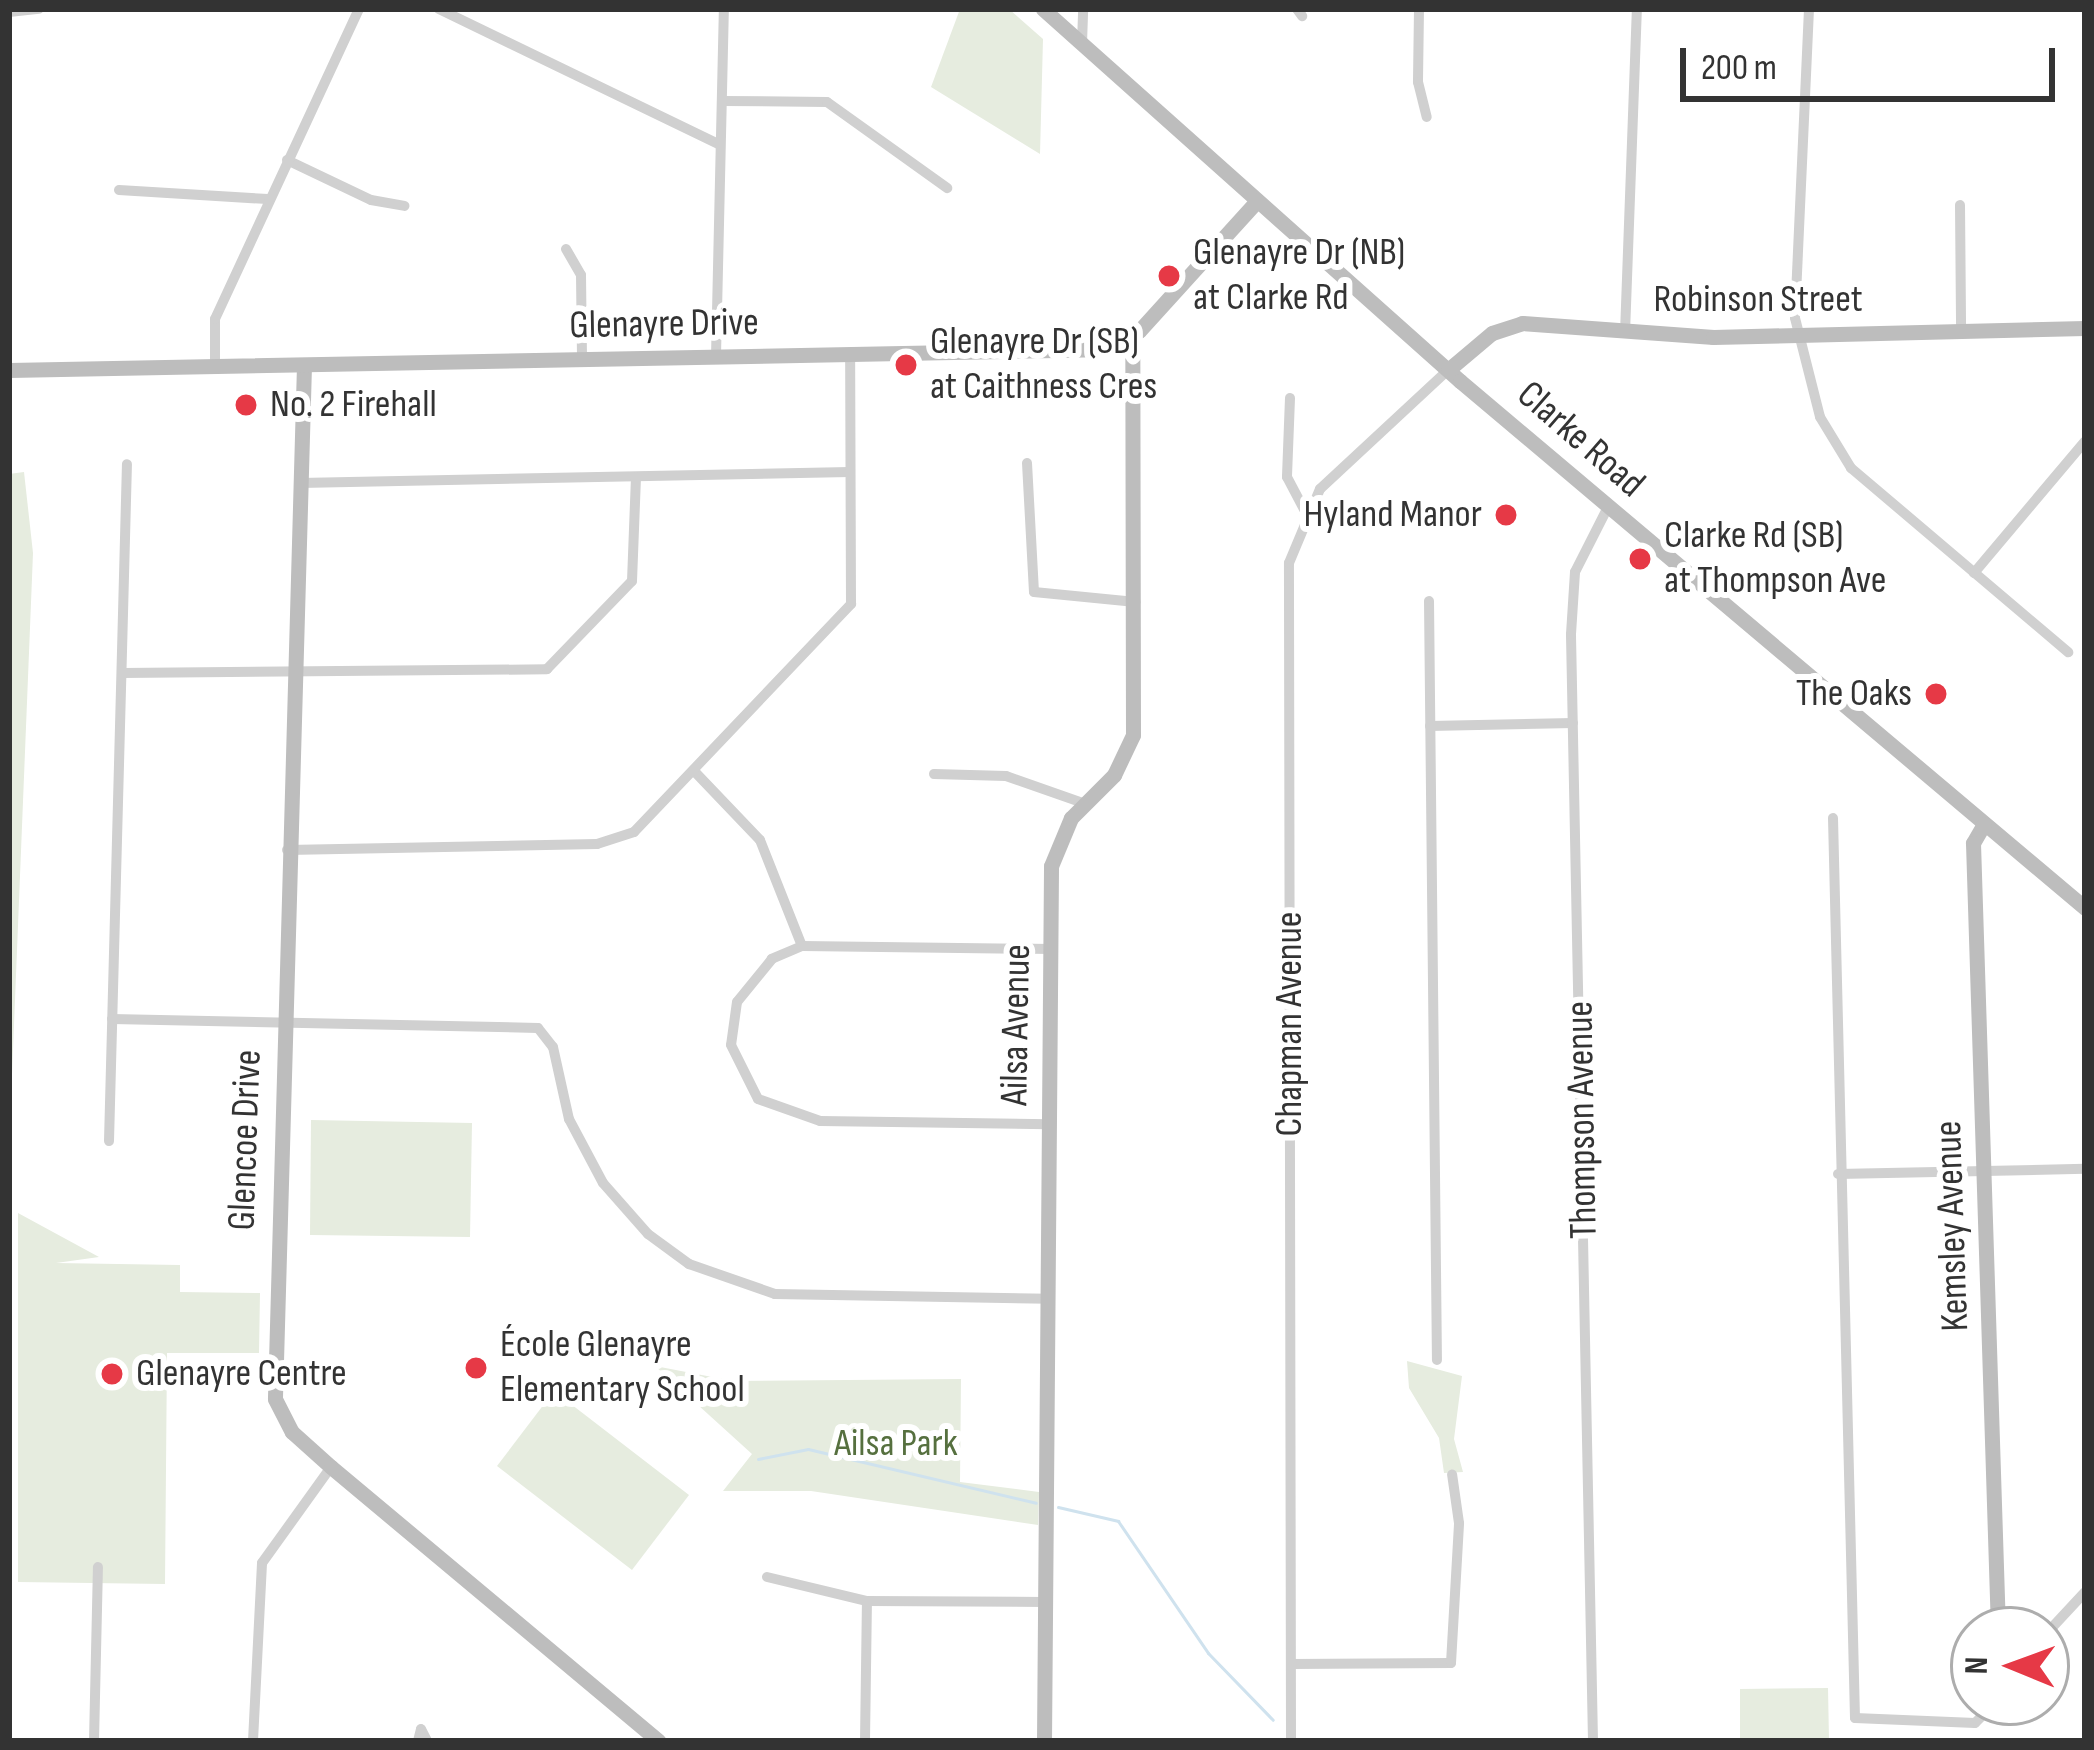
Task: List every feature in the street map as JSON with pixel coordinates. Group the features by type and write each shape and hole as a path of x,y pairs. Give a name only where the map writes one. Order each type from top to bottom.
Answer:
{"street":[{"path":"9,12 39,9"},
{"path":"215,366 215,319 359,9"},
{"path":"439,9 720,145"},
{"path":"716,356 724,9"},
{"name":"Clarke Road","path":"1042,9 1448,370 2085,908"},
{"path":"1082,43 1083,9"},
{"path":"1419,9 1418,82 1427,117"},
{"path":"1625,333 1637,9"},
{"path":"1809,9 1796,334 1813,400 1841,457 2068,652"},
{"path":"722,101 827,102 946,188"},
{"path":"287,160 371,200 404,206"},
{"path":"119,190 268,199"},
{"path":"1132,337 1257,201"},
{"path":"1960,206 1961,330"},
{"path":"566,249 581,274 582,359"},
{"name":"Robinson Street","path":"1448,370 1510,325 1625,333 1796,334 2085,328"},
{"name":"Glenayre Drive","path":"9,370 1104,350 1132,337"},
{"name":"Ailsa Avenue","path":"1044,1741 1051,866 1083,803 1114,775 1133,735 1132,337"},
{"path":"287,850 613,842 634,832 851,604 850,355"},
{"name":"Glencoe Drive","path":"304,365 272,1382 292,1432 659,1741"},
{"name":"Chapman Avenue","path":"1291,1741 1287,584 1306,513 1320,489 1448,370"},
{"path":"1290,398 1287,477 1306,513"},
{"path":"1974,572 2085,441"},
{"path":"109,1141 127,464"},
{"path":"1027,464 1034,592 1136,602"},
{"path":"300,483 850,472"},
{"path":"122,673 292,674 553,666 632,581 636,477"},
{"name":"Thompson Avenue","path":"1592,1741 1573,723 1575,572 1608,507"},
{"path":"1429,601 1438,1360"},
{"path":"1430,726 1573,723"},
{"path":"695,772 760,840 802,946"},
{"path":"934,774 1006,776 1083,803"},
{"path":"1833,818 1838,1174 1855,1718 1950,1722"},
{"name":"Kemsley Avenue","path":"1984,824 1973,843 1998,1606"},
{"path":"1049,1124 820,1121 758,1099 731,1046 737,1002 772,959 802,946 1051,949"},
{"path":"112,1019 538,1028 548,1036 569,1119 603,1183 648,1234 716,1278 796,1295 1048,1299"},
{"path":"1838,1174 2085,1169"},
{"path":"254,1741 262,1563 331,1467"},
{"path":"1291,1664 1444,1666 1458,1637 1452,1474"},
{"path":"94,1741 98,1567"},
{"path":"767,1577 867,1601 1045,1602"},
{"path":"866,1741 867,1601"}],"green space":[{"path":"960,9 1009,9 1043,39 1040,154 931,87"},
{"path":"24,472 33,553 9,1149 9,474"},
{"path":"311,1120 472,1123 470,1237 310,1235"},
{"path":"18,1213 99,1257 56,1263 180,1265 180,1292 260,1293 259,1353 167,1353 165,1584 18,1582"},
{"path":"1407,1361 1462,1376 1454,1439 1463,1472 1444,1473 1439,1438 1409,1388"},
{"name":"Ailsa Park","path":"655,1366 733,1381 961,1379 960,1482 1039,1492 1038,1525 811,1491 723,1491 752,1454"},
{"path":"554,1391 689,1495 632,1570 497,1466"},
{"path":"1828,1688 1829,1740 1740,1741 1740,1689"}],"waterway":[{"path":"758,1459 808,1449 1036,1503"},
{"path":"1058,1507 1118,1521 1208,1653 1273,1720"}],"place":[{"name":"Glenayre Dr (NB) at Clarke Rd","path":"1169,276"},
{"name":"Glenayre Dr (SB) at Caithness Cres","path":"906,365"},
{"name":"No. 2 Firehall","path":"246,405"},
{"name":"Hyland Manor","path":"1506,515"},
{"name":"Clarke Rd (SB) at Thompson Ave","path":"1640,559"},
{"name":"The Oaks","path":"1936,694"},
{"name":"École Glenayre Elementary School","path":"476,1368"},
{"name":"Glenayre Centre","path":"112,1374"}]}
